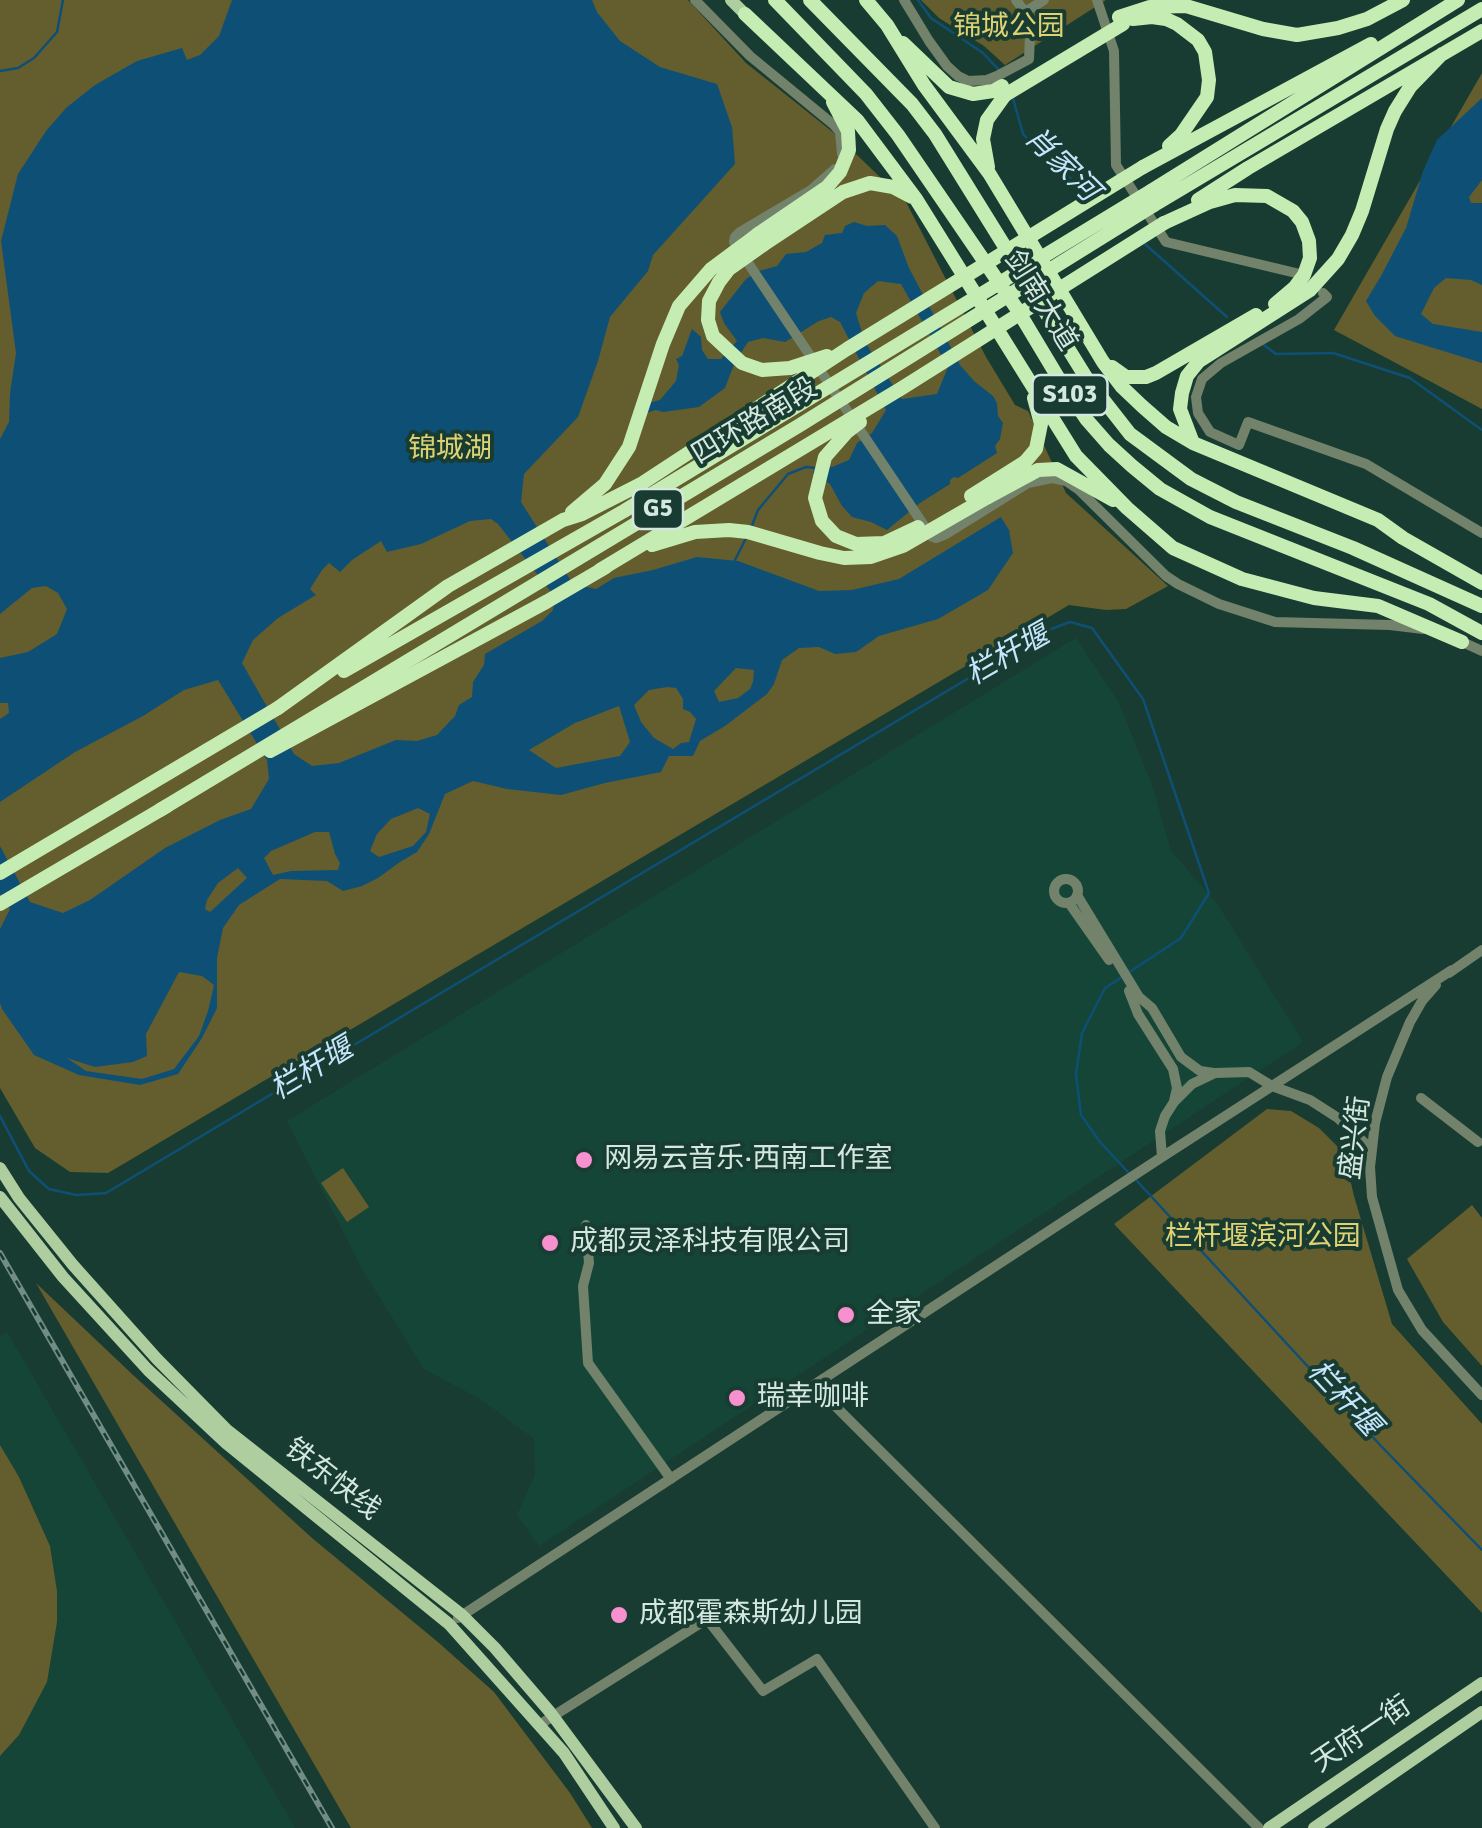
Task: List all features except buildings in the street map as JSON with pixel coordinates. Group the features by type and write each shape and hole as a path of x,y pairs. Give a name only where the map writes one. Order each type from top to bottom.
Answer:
{"highway":[{"name":"剑南大道","path":"810,0 912,104 1087,379 1130,434 1191,479 1221,494 1482,606"},
{"path":"866,0 948,87 974,94 993,91 1150,6 1186,6 1297,35 1367,19 1403,0"},
{"path":"563,520 641,484 847,349 1143,167 1457,0"},
{"name":"四环路南段","path":"0,904 800,425 1457,0"},
{"name":"剑南大道","path":"776,3 866,94 898,135 1017,309 1087,420 1132,466 1160,489 1210,516 1413,597 1482,633"},
{"name":"四环路南段","path":"0,872 1482,9"},
{"path":"746,14 857,120 916,200 1076,456 1127,508 1173,548 1242,579 1314,598 1378,606 1462,642"},
{"path":"1121,21 1166,18 1198,40 1208,65 1206,97 1199,111 1182,136 1143,167"},
{"path":"887,25 924,85 989,172 1102,362 1142,406 1193,444 1378,520 1482,584"},
{"path":"160,810 600,570 902,388 1248,168 1482,31"},
{"path":"1193,444 1180,409 1187,376 1199,361 1310,290 1338,259 1362,212 1395,111 1410,88 1442,54"},
{"path":"989,172 984,139 1003,83"},
{"path":"826,88 848,131 849,150 840,172 827,188 760,240 730,269 710,301 708,320 713,336 742,363 762,370 790,368 847,349"},
{"path":"278,708 448,586 563,520 605,484 629,447 679,306 711,269 843,192 870,183 893,187 916,200"},
{"path":"1102,362 1126,377 1156,374 1280,301 1295,287 1310,258 1302,222 1294,211 1267,196 1235,195 1164,222"},
{"path":"902,388 847,432 825,457 815,498 822,521 836,536 856,544 884,543 906,534 1026,462 1036,450 1041,424 1030,383"},
{"path":"600,570 646,547 710,529 748,532 832,556 871,557 903,546 1038,470 1057,469 1127,508"}],"main road":[{"path":"731,0 746,14"},
{"name":"铁东快线","path":"0,1168 73,1265 157,1360 227,1430 462,1616 496,1648 553,1716 636,1828"},
{"name":"铁东快线","path":"0,1196 63,1277 161,1382 226,1443 449,1624 564,1753 614,1828"},
{"name":"天府一街","path":"1269,1828 1482,1683"},
{"name":"天府一街","path":"1314,1828 1482,1712"}],"street":[{"path":"695,0 750,56 840,132 843,148 834,170 810,190 735,237 734,242 931,536 946,534 1028,483 1052,478 1066,480 1166,576 1219,604 1275,622 1390,624 1426,630 1482,651"},
{"path":"904,0 929,41 958,76 968,81 1003,83 1029,59 1025,12 1016,0"},
{"path":"1025,12 1044,0"},
{"path":"1097,0 1114,52 1116,166 1166,242 1300,274"},
{"path":"1323,292 1327,297 1298,319 1221,363 1202,379 1196,397 1198,413 1210,432 1240,445 1248,422 1366,464 1482,533"},
{"path":"1073,899 1134,992 1152,1008 1182,1057 1200,1071 1249,1072 1272,1086 1310,1100 1338,1118 1372,1150"},
{"name":"盛兴街","path":"1482,950 1452,970 1422,1001 1398,1046 1374,1124 1370,1167 1372,1197 1398,1290 1422,1330 1482,1394"},
{"path":"449,1624 1452,970"},
{"path":"1134,992 1138,1014 1173,1070 1177,1088 1174,1102"},
{"path":"1162,1157 1160,1131 1164,1116 1192,1084 1215,1072"},
{"path":"1422,1098 1478,1142"},
{"path":"586,1225 588,1263 583,1286 588,1363 670,1479"},
{"path":"814,1385 1260,1828"},
{"path":"539,1725 707,1619 764,1691 817,1659 935,1828"}],"shaded area":[{"path":"1076,638 1119,703 1152,785 1171,851 1218,905 1303,1042 539,1546 517,1515 535,1475 534,1439 482,1400 424,1369 361,1267 287,1121"},
{"path":"7,1332 295,1828 0,1828 0,1756 19,1735 57,1622 50,1546 0,1445 0,1337"}],"green space":[{"name":"锦城湖","path":"0,0 688,0 746,63 834,133 906,202 986,357 1015,405 1028,411 1066,493 1168,586 1126,609 1069,605 108,1173 70,1172 35,1148 0,1088"},
{"name":"锦城公园","path":"921,0 1106,0 1005,65 984,46 939,18"},
{"path":"1482,73 1482,409 1334,330"},
{"name":"栏杆堰滨河公园","path":"1267,1109 1291,1111 1319,1128 1344,1153 1392,1324 1482,1424 1482,1613 1114,1224"},
{"path":"343,1168 369,1207 347,1222 321,1183"},
{"path":"1472,1205 1482,1218 1482,1366 1443,1322 1407,1259"},
{"path":"36,1283 312,1538 494,1692 592,1828 351,1828"},
{"path":"0,1445 50,1546 57,1622 47,1682 19,1735 0,1756"}],"water":[{"name":"锦城湖","path":"232,0 592,0 620,41 660,67 717,84 732,127 735,164 653,255 648,271 610,317 578,417 524,474 521,502 573,584 596,589 614,578 697,557 738,561 819,591 852,590 899,579 1001,517 1009,530 1013,553 988,590 938,619 879,636 856,652 835,654 819,647 799,648 782,660 767,694 700,741 693,756 669,756 661,772 561,795 473,781 445,794 417,852 378,878 343,891 327,881 280,879 239,905 223,928 217,958 217,1008 178,1074 140,1085 79,1075 34,1055 2,1009 0,929 10,909 0,894 0,846 30,902 63,913 90,900 165,848 251,809 269,779 267,760 218,680 184,690 75,752 0,802 0,719 9,713 8,703 0,703 0,658 28,652 57,634 67,609 58,593 46,586 32,588 0,614 0,439 9,422 16,353 1,241 18,174 66,108 95,85 137,61 182,48 187,60 200,55 219,36","holes":["491,519 555,597 553,610 542,621 485,654 484,665 473,682 472,697 459,705 455,716 437,735 417,741 396,740 339,763 312,766 294,754 242,663 253,640 278,618 316,595 310,589 329,563 340,572 381,541 387,552 421,544 470,521","736,668 754,670 750,689 738,698 719,702 714,691","676,688 683,699 683,709 696,719 689,742 673,749 654,738 634,705 649,690","619,706 630,742 620,756 556,768 529,750 575,723","418,808 430,814 426,832 413,846 379,857 370,851 377,834 391,819","315,832 329,832 340,863 338,870 273,875 264,858 271,851","238,868 247,878 210,912 205,909 218,883","179,972 202,976 214,985 199,1036 174,1069 142,1079 86,1071 67,1058 95,1067 147,1056 146,1034"]},
{"path":"1482,98 1482,180 1469,197 1471,203 1482,203 1482,285 1446,278 1434,288 1421,314 1433,324 1482,332 1482,363 1395,336 1366,301 1406,228 1437,140"},
{"path":"854,222 885,225 897,236 909,268 960,365 993,396 1003,423 995,446 997,453 954,477 950,484 887,530 852,517 830,484 813,473 816,465 832,467 849,460 857,443 872,433 886,410 840,322 831,317 785,342 763,338 748,342 725,388 699,407 643,414 639,405 660,400 676,381 676,359 682,356 692,329 701,337 708,359 721,359 737,341 720,312 746,279 777,266 786,254 806,252 822,243 825,235 842,233 845,226","holes":["878,281 901,284 948,367 937,394 902,399 865,342 856,313 864,293"]}],"waterway":[{"name":"栏杆堰","path":"0,71 18,68 34,58 57,32 63,0"},
{"name":"肖家河","path":"918,0 931,18 983,53 999,70"},
{"name":"肖家河","path":"1012,95 1023,134 1087,193"},
{"name":"肖家河","path":"1145,244 1227,317"},
{"name":"肖家河","path":"1264,345 1276,354 1333,353 1410,378 1482,430"},
{"path":"751,528 758,510 788,474 806,467 817,468"},
{"path":"735,560 747,536"},
{"name":"栏杆堰","path":"0,1116 29,1171 49,1189 76,1195 106,1193 1051,629 1070,622 1092,628 1143,699 1209,893 1181,938 1128,973"},
{"name":"栏杆堰","path":"1122,977 1105,988 1082,1033 1076,1074 1081,1115 1128,1172"},
{"name":"栏杆堰","path":"1137,1181 1482,1550"}],"railway":[{"path":"0,1253 332,1828"}],"place":[{"name":"网易云音乐·西南工作室","path":"584,1160"},
{"name":"成都灵泽科技有限公司","path":"550,1243"},
{"name":"全家","path":"846,1315"},
{"name":"瑞幸咖啡","path":"737,1398"},
{"name":"成都霍森斯幼儿园","path":"619,1615"}]}
